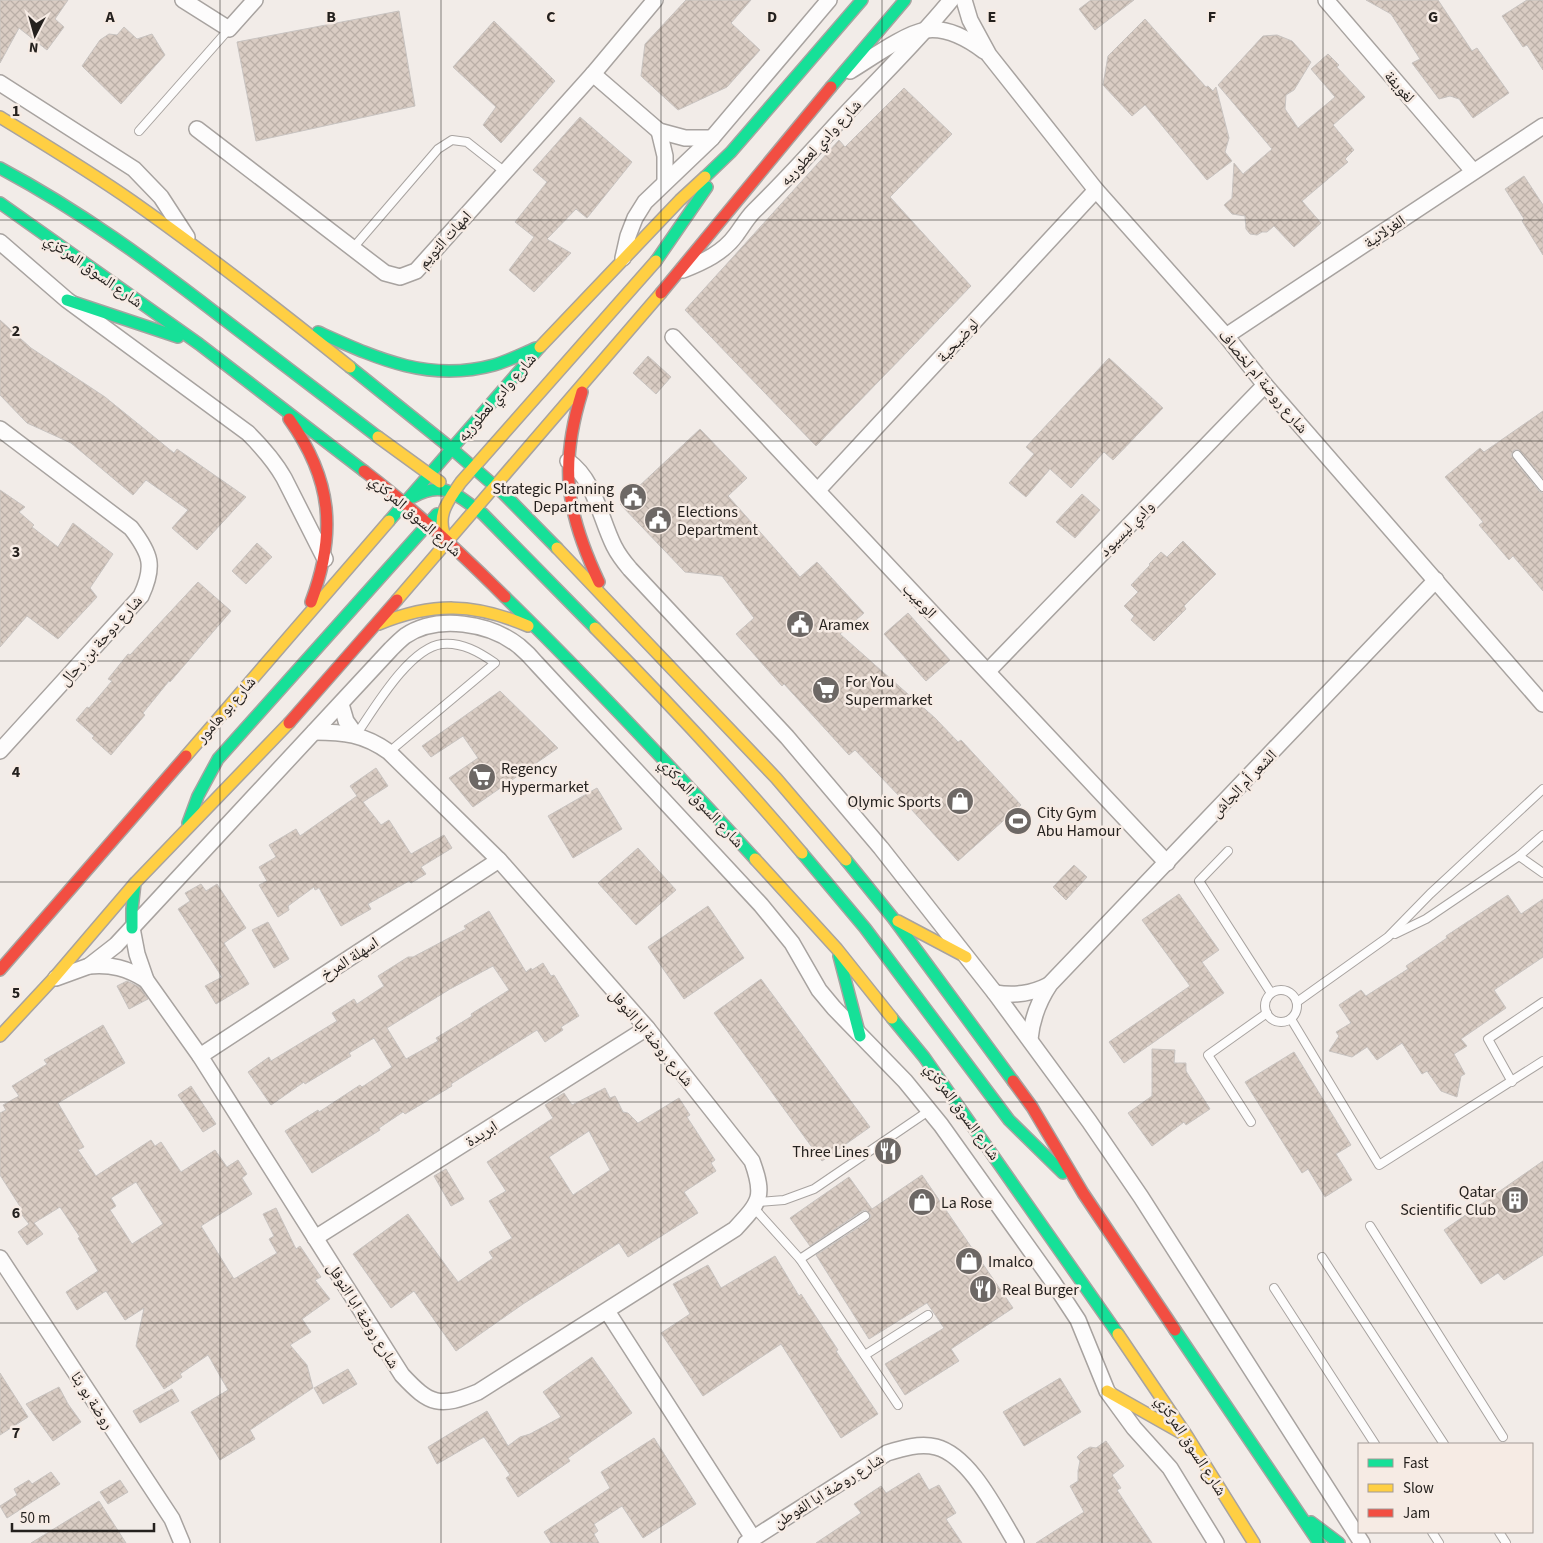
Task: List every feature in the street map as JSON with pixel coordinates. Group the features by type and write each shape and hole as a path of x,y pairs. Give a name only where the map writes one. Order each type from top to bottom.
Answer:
{"main road":[{"name":"شارع وادي لعطوريه","path":"452,449 541,346 623,258 731,152 862,0"},
{"name":"شارع وادي لعطوريه","path":"494,487 584,386 905,0"},
{"path":"0,117 74,162 132,201 292,321 452,449 504,494 608,600 776,778 894,918 1032,1106 1084,1193 1319,1543"},
{"path":"185,831 198,796 218,759 428,524 454,491 658,259 731,152"},
{"path":"0,168 25,180 140,254 430,476 454,491 483,514 657,692 751,792 866,928 1009,1120 1084,1193"},
{"name":"شارع السوق المركزي","path":"0,203 199,344 405,503 546,637 694,792 837,949 924,1057 1100,1307 1186,1436 1254,1543"},
{"path":"66,300 199,344"},
{"path":"292,321 378,358 406,367 437,372 487,367 541,346"},
{"path":"584,386 570,433 568,461 569,490 576,530 585,554 608,600"},
{"path":"271,398 295,427 307,446 317,468 324,492 327,513 328,536 325,559 315,593 298,625"},
{"path":"448,542 443,534 441,521 454,491 460,468 458,459 452,449"},
{"name":"شارع بو هامور","path":"0,970 452,449"},
{"path":"405,503 417,494 432,488 442,488 474,496 481,495 494,487"},
{"path":"0,1036 53,979 135,883 292,720 494,487"},
{"path":"376,625 418,610 440,607 463,607 485,610 506,616 546,637"},
{"path":"132,928 135,883"},
{"path":"894,918 966,957"},
{"path":"837,949 860,1036"},
{"path":"1107,1391 1186,1436"},
{"path":"1299,1512 1339,1543"}],"street":[{"path":"183,0 228,29 255,0"},
{"name":"امهات التويم","path":"197,129 385,273 400,277 416,271 593,74 655,0"},
{"name":"شارع وادي لعطوريه","path":"623,258 628,236 635,218 645,202 712,138 829,0"},
{"name":"شارع وادي لعطوريه","path":"680,272 706,260 730,243 752,212 771,196 926,30 951,0"},
{"name":"شارع روضة ام لخصاف","path":"964,0 970,20 989,55 1096,190 1226,336 1265,385 1543,704"},
{"name":"لغويفة","path":"1326,0 1473,171"},
{"name":"شارع روضة ام لخصاف","path":"839,78 904,39 926,30 956,34 969,40 989,55"},
{"path":"593,74 659,131 685,138 712,138"},
{"path":"0,83 134,169 161,197 193,247"},
{"name":"الغزلانية","path":"1226,336 1543,126"},
{"path":"659,131 665,156 665,181"},
{"name":"لوضيحية","path":"818,490 1096,190"},
{"name":"شارع السوق المركزي","path":"0,242 66,300 248,433 266,450 277,465 325,559"},
{"name":"الوعيب","path":"673,337 1168,862"},
{"name":"وادي ليسيود","path":"988,671 1265,385"},
{"name":"شارع دوحة بن رحال","path":"0,429 130,528 143,543 150,561 149,579 141,596 0,751"},
{"path":"568,461 583,476 592,492 615,548 630,569 787,737 882,848 1030,1039 1141,1197 1362,1543"},
{"name":"الشعر أم الجاش","path":"1030,1039 1035,1010 1050,984 1436,580"},
{"name":"شارع السوق المركزي","path":"340,704 405,636 420,629 439,624 460,624 482,628 499,634 519,646 536,662 761,905 792,943 819,990 930,1110 1048,1274 1078,1320 1107,1391 1134,1428 1170,1468 1216,1543"},
{"path":"53,979 89,966 116,945 340,704 346,721 356,735"},
{"name":"شارع روضة ابا النوفل","path":"132,928 137,954 146,980 200,1056 402,1375 417,1391 434,1401 456,1401 478,1392 734,1229 756,1205 759,1181 752,1160 647,1028 499,860 389,752 375,742 356,735 314,732"},
{"name":"اسهلة المرخ","path":"200,1056 499,860"},
{"name":"شارع روضة ابا النوفل","path":"89,966 119,967 133,972 146,980"},
{"name":"الشعر أم الجاش","path":"995,993 1009,995 1024,994 1037,991 1050,984"},
{"name":"ابريدة","path":"315,1238 647,1028"},
{"name":"روضة بو بنّا","path":"0,1258 172,1519 182,1543"},
{"path":"607,1311 750,1541"},
{"name":"شارع روضة ابا الفوطن","path":"750,1541 887,1453 912,1446 936,1447 956,1457 972,1472 1016,1543"}],"lane":[{"path":"139,131 228,29"},
{"path":"352,248 438,148 452,140 467,142 505,172"},
{"path":"1517,455 1543,487"},
{"path":"356,735 384,694 408,664 424,651 441,644 459,645 476,650 495,663 389,752"},
{"path":"1297,1002 1388,937 1430,894 1543,789"},
{"path":"1388,937 1426,919 1518,856 1543,835"},
{"path":"1228,851 1199,881 1271,993"},
{"path":"1518,856 1543,873"},
{"path":"1282,990 1288,992 1294,996 1297,1002 1295,1014 1291,1019 1284,1022 1278,1021 1267,1014 1266,1001 1271,993 1282,990"},
{"path":"1512,1082 1488,1040 1543,1002"},
{"path":"1251,1122 1208,1055 1267,1014"},
{"path":"1291,1019 1380,1165 1543,1061"},
{"path":"898,1405 800,1259 756,1205 784,1200 814,1189 930,1110"},
{"path":"800,1259 865,1216"},
{"path":"1370,1226 1503,1436"},
{"path":"1322,1257 1443,1443"},
{"path":"1274,1288 1374,1443"},
{"path":"865,1356 928,1315"}],"building":[{"path":"0,0 68,0 55,19 64,27 47,50 19,28 0,63"},
{"path":"686,0 751,0 731,23 760,50 727,87 678,110 641,76 645,44"},
{"path":"1091,0 1134,0 1095,30 1079,9"},
{"path":"1366,0 1438,0 1472,51 1477,48 1509,93 1473,118 1459,99 1450,96 1439,99 1412,63 1420,59 1391,14"},
{"path":"1527,0 1543,0 1543,70 1527,45 1523,47 1502,16"},
{"path":"399,11 415,106 256,141 237,42"},
{"path":"1145,19 1206,87 1208,86 1213,91 1216,87 1229,138 1225,152 1232,161 1207,180 1145,105 1132,116 1103,85 1108,56"},
{"path":"494,21 555,81 501,143 483,125 496,107 453,67"},
{"path":"124,27 137,39 152,34 165,55 121,104 82,66 100,40 109,34 117,35"},
{"path":"1277,35 1292,41 1311,62 1294,90 1286,95 1285,109 1298,128 1335,97 1311,69 1328,54 1339,65 1337,67 1365,97 1333,125 1354,150 1345,159 1348,162 1302,201 1321,223 1294,247 1274,226 1267,232 1257,235 1250,234 1246,229 1245,216 1232,214 1224,205 1232,198 1234,163 1243,174 1272,149 1218,85 1263,36"},
{"path":"904,88 952,134 890,197 971,286 816,446 685,310 839,140 845,147"},
{"path":"580,117 632,162 587,218 576,209 547,239 571,253 534,292 509,270 534,237 515,222 547,182 533,170"},
{"path":"1524,176 1543,205 1543,255 1505,189"},
{"path":"0,320 31,348 105,397 174,453 177,449 246,497 197,550 172,528 188,510 146,480 133,495 71,443 27,423 0,395"},
{"path":"648,356 671,377 656,394 633,373"},
{"path":"1109,358 1163,408 1113,460 1104,452 1071,488 1050,469 1026,497 1009,483 1034,454 1026,447"},
{"path":"1543,411 1543,478 1519,450 1514,450 1511,455 1539,491 1543,493 1543,591 1513,556 1509,560 1479,525 1483,522 1445,477 1480,448 1484,452"},
{"path":"700,429 747,478 728,496 800,577 817,562 864,613 840,634 935,718 958,742 961,740 1021,805 958,861 855,750 849,755 784,684 782,686 736,634 754,618 722,576 685,572 620,504"},
{"path":"0,490 25,507 19,512 34,525 32,527 58,547 73,523 113,554 90,588 97,597 58,639 27,616 0,647"},
{"path":"1082,494 1100,510 1075,538 1056,522"},
{"path":"1183,541 1216,574 1184,606 1186,609 1154,641 1131,620 1134,616 1124,606 1138,592 1131,585 1149,564 1161,552 1167,557"},
{"path":"257,543 272,557 246,584 232,571"},
{"path":"198,582 231,611 169,681 143,713 145,715 111,755 76,720 112,681 108,679 128,654 130,655"},
{"path":"908,613 950,660 926,681 884,634"},
{"name":"Regency Hypermarket","path":"500,691 558,748 473,807 449,778 478,758 463,736 431,757 422,746"},
{"path":"376,768 388,786 363,802 381,825 389,820 411,854 444,835 452,848 421,867 426,874 411,883 409,881 368,904 371,909 341,926 319,888 315,890 314,887 288,906 289,910 278,917 259,885 267,881 259,867 276,857 269,845 296,829 300,836 357,796 350,786"},
{"path":"597,788 622,829 573,858 548,816"},
{"path":"638,848 676,890 636,925 598,883"},
{"path":"1074,865 1087,877 1066,900 1053,887"},
{"path":"201,884 206,891 217,884 246,928 224,943 249,984 216,1004 205,986 222,977 178,909 190,901 185,893"},
{"path":"1179,894 1219,950 1202,962 1224,993 1124,1063 1109,1042 1190,986 1142,920"},
{"path":"1508,895 1521,914 1543,899 1543,957 1494,990 1506,1008 1461,1039 1467,1046 1454,1054 1465,1074 1461,1076 1457,1097 1441,1091 1427,1071 1422,1074 1402,1043 1377,1060 1367,1047 1352,1057 1329,1051 1339,1036 1336,1032 1351,1023 1339,1005 1361,990 1366,996 1408,969 1406,966 1447,938 1446,936"},
{"path":"708,906 744,958 684,999 648,947"},
{"path":"489,911 526,972 543,963 551,976 554,975 579,1016 561,1027 563,1030 545,1042 537,1030 451,1084 452,1086 405,1114 403,1112 379,1128 380,1130 312,1173 285,1131 318,1110 319,1112 360,1085 362,1087 392,1067 374,1038 349,1053 351,1056 305,1084 304,1082 271,1105 248,1072 269,1057 271,1061 337,1021 332,1013 354,999 357,1004 384,986 378,976 408,957 413,957 466,929 464,926","holes":["493,966 509,990 436,1038 438,1041 406,1059 387,1028 450,989"]},
{"path":"268,922 289,959 274,968 252,930"},
{"path":"761,979 870,1127 822,1161 714,1013"},
{"path":"127,981 140,987 148,999 129,1009 117,986"},
{"path":"103,1025 125,1063 58,1103 84,1147 78,1150 96,1176 151,1140 155,1146 161,1142 181,1172 215,1150 227,1167 238,1160 247,1174 242,1178 252,1194 201,1226 234,1279 277,1253 269,1239 274,1236 263,1214 276,1208 296,1249 300,1246 321,1277 315,1280 330,1299 302,1319 311,1332 290,1345 307,1365 313,1388 250,1430 255,1439 220,1460 191,1412 228,1390 208,1355 180,1374 182,1377 164,1389 136,1346 144,1308 125,1320 106,1291 77,1310 66,1292 98,1271 78,1238 80,1237 60,1207 34,1223 43,1234 27,1245 18,1232 29,1224 18,1210 21,1208 0,1175 0,1113 6,1110 3,1105 19,1096 12,1086 47,1064 44,1060","holes":["136,1182 163,1224 132,1244 110,1210 116,1206 111,1198"]},
{"path":"1152,1049 1175,1050 1174,1063 1186,1063 1186,1071 1210,1109 1186,1125 1184,1122 1152,1146 1128,1113 1152,1096"},
{"path":"1294,1052 1351,1145 1336,1154 1352,1180 1325,1197 1308,1169 1302,1173 1245,1082"},
{"path":"191,1086 216,1124 203,1132 178,1095"},
{"path":"605,1088 610,1098 615,1096 623,1112 628,1113 638,1123 679,1098 690,1115 687,1117 715,1160 711,1163 716,1171 684,1192 698,1213 628,1257 619,1243 523,1304 456,1351 414,1291 391,1308 353,1254 408,1214 458,1282 493,1258 489,1252 512,1238 489,1201 506,1191 487,1162 553,1118 545,1105 564,1093 572,1105","holes":["589,1131 610,1170 573,1195 549,1157"]},
{"name":"Qatar Scientific Club","path":"1543,1161 1543,1255 1504,1280 1498,1273 1481,1284 1444,1230"},
{"path":"446,1169 464,1199 451,1206 434,1176"},
{"path":"922,1175 1013,1308 951,1349 959,1361 905,1395 885,1364 944,1328 927,1303 869,1339 816,1255 868,1221 871,1216 865,1210 862,1211 810,1246 790,1218 849,1177 872,1209"},
{"path":"775,1256 799,1296 801,1294 878,1414 841,1438 781,1344 703,1396 661,1333 690,1314 673,1284 708,1265 721,1288"},
{"path":"592,1357 632,1413 568,1458 570,1461 518,1497 506,1478 510,1475 484,1437 437,1464 428,1447 487,1411 508,1446 520,1437 530,1434 561,1417 543,1392"},
{"path":"348,1369 357,1384 323,1404 314,1388"},
{"path":"0,1373 28,1417 0,1435"},
{"path":"1060,1378 1081,1412 1024,1446 1003,1412"},
{"path":"59,1387 81,1422 53,1441 26,1404"},
{"path":"172,1389 179,1401 140,1423 133,1411"},
{"path":"654,1438 696,1504 643,1538 622,1506 594,1524 598,1531 594,1534 599,1543 551,1543 544,1532 610,1488 601,1472"},
{"path":"1106,1441 1124,1466 1112,1475 1121,1488 1117,1490 1152,1543 1036,1543 1084,1512 1070,1486 1078,1481 1080,1461 1077,1457 1090,1447 1096,1448"},
{"path":"51,1472 60,1484 7,1518 0,1506 17,1495 14,1489 29,1480 32,1484"},
{"path":"919,1473 929,1490 939,1485 956,1513 946,1519 962,1543 816,1543 861,1513 854,1504 881,1486 886,1493"},
{"path":"120,1480 128,1492 108,1504 100,1492"},
{"path":"99,1501 126,1543 31,1543"}],"traffic: fast":[{"path":"705,177 731,152 862,0"},
{"path":"831,87 905,0"},
{"path":"0,168 58,201 141,257 378,437"},
{"path":"656,261 707,187"},
{"path":"0,203 199,344 364,471"},
{"path":"67,300 178,337"},
{"path":"318,332 382,359 403,365 447,371 470,370 494,365 536,348"},
{"path":"389,521 540,347"},
{"path":"350,367 452,449 504,494 557,548"},
{"path":"413,497 424,492 442,490 450,492 466,501 483,514 595,628"},
{"path":"188,823 198,796 218,759 437,514"},
{"path":"505,597 632,726 755,859"},
{"path":"802,853 865,928 1009,1120 1063,1173"},
{"path":"846,860 893,918 1013,1081"},
{"path":"132,928 135,883"},
{"path":"839,956 860,1036"},
{"path":"892,1018 924,1057 1118,1334"},
{"path":"1175,1330 1319,1543"},
{"path":"1311,1522 1339,1543"}],"traffic: slow":[{"path":"0,117 132,201 242,282 350,367"},
{"path":"540,347 680,200 705,177"},
{"path":"448,542 444,533 442,518 447,503 461,482 656,261"},
{"path":"397,600 661,293"},
{"path":"378,437 440,482"},
{"path":"186,756 389,521"},
{"path":"557,548 776,778 846,860"},
{"path":"379,624 417,612 454,608 490,613 528,626"},
{"path":"595,628 701,739 802,853"},
{"path":"0,1036 53,979 135,883 289,723"},
{"path":"755,859 837,949 892,1018"},
{"path":"898,921 966,957"},
{"path":"1118,1334 1187,1436 1254,1543"},
{"path":"1107,1391 1183,1434"}],"traffic: jam":[{"path":"661,293 831,87"},
{"path":"582,392 570,443 570,488 573,511 579,533 599,582"},
{"path":"289,419 314,463 322,485 326,507 325,553 311,602"},
{"path":"364,471 436,531 505,597"},
{"path":"289,723 397,600"},
{"path":"0,970 186,756"},
{"path":"1013,1081 1032,1107 1083,1193 1175,1330"}],"place":[{"name":"Strategic Planning Department","path":"633,497"},
{"name":"Elections Department","path":"658,520"},
{"name":"Aramex","path":"800,624"},
{"name":"For You Supermarket","path":"826,690"},
{"name":"Regency Hypermarket","path":"482,777"},
{"name":"Olymic Sports","path":"960,801"},
{"name":"City Gym Abu Hamour","path":"1018,821"},
{"name":"Three Lines","path":"888,1151"},
{"name":"Qatar Scientific Club","path":"1515,1200"},
{"name":"La Rose","path":"922,1202"},
{"name":"Imalco","path":"969,1261"},
{"name":"Real Burger","path":"983,1289"}]}
